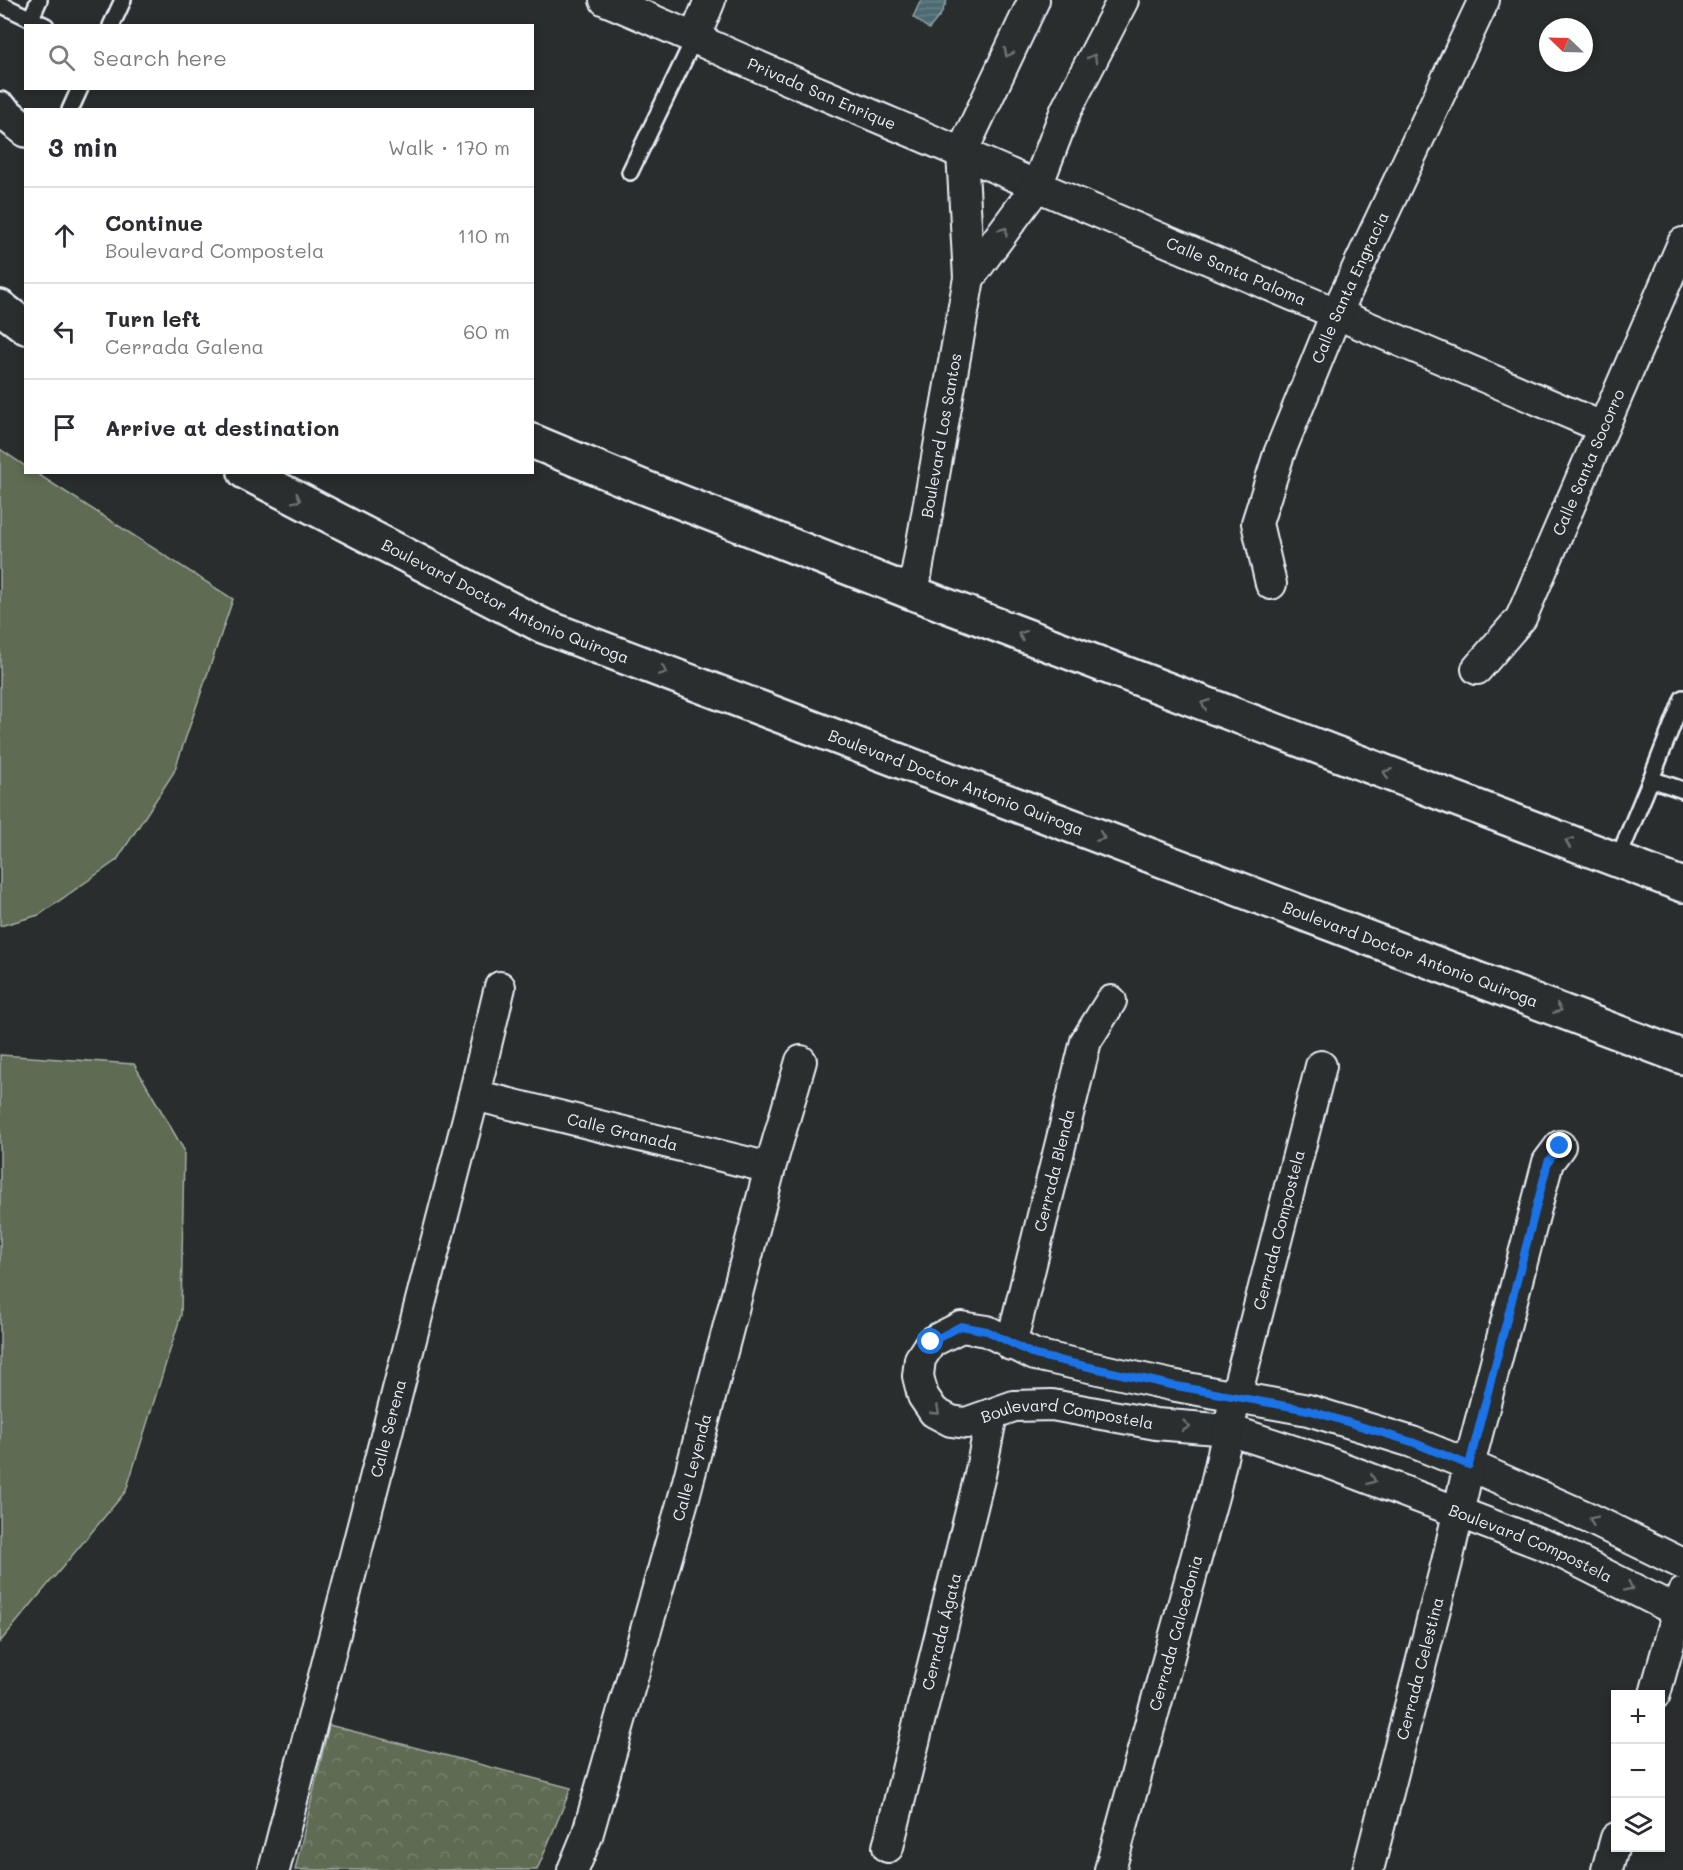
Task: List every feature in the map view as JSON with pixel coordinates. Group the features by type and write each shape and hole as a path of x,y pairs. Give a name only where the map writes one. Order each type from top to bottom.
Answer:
{"main road":[{"path":"0,109 24,127"},
{"path":"0,307 24,325"},
{"path":"534,442 913,593 1683,885"},
{"name":"Boulevard Doctor Antonio Quiroga","path":"249,474 543,626 1683,1057"}],"street":[{"name":"Privada San Enrique","path":"605,0 1037,186"},
{"path":"695,37 710,0"},
{"name":"Boulevard Los Santos","path":"913,593 969,278 962,152 1034,0"},
{"name":"Boulevard Los Santos","path":"969,278 1037,186 1066,110 1123,0"},
{"name":"Calle Santa Engracia","path":"1271,584 1257,524 1279,454 1336,314 1484,0"},
{"name":"Calle Santa Paloma","path":"1037,186 1602,427"},
{"name":"Calle Santa Socorro","path":"1477,669 1521,618 1683,243"},
{"name":"Calle Serena","path":"274,1870 500,987"},
{"name":"Cerrada Blenda","path":"1011,1345 1086,1041 1112,1001"},
{"name":"Calle Leyenda","path":"573,1870 588,1836 681,1509 770,1168 801,1061"},
{"name":"Cerrada Compostela","path":"1236,1396 1322,1066"},
{"name":"Calle Granada","path":"474,1095 770,1168"},
{"name":"Cerrada Celestina","path":"1368,1870 1459,1513 1469,1465 1548,1162 1560,1146"},
{"name":"Boulevard Compostela","path":"1681,1606 1552,1548 1324,1461 1229,1430 1156,1424 1052,1406 1014,1406 966,1423 951,1421 934,1412 923,1396 918,1376 920,1359 931,1342 961,1326 987,1331 1035,1355 1171,1385 1308,1410 1412,1442 1469,1465 1589,1518 1683,1564"},
{"name":"Cerrada Calcedonia","path":"1110,1870 1214,1493 1236,1396"},
{"name":"Cerrada Ágata","path":"888,1847 980,1475 992,1414"},
{"path":"1656,1690 1681,1606"},
{"path":"1607,1870 1612,1852"}],"lane":[{"path":"31,18 39,0"},
{"path":"112,24 123,0"},
{"path":"0,4 42,24"},
{"path":"630,172 695,37"},
{"path":"71,108 79,90"},
{"path":"1617,861 1683,698"},
{"path":"1651,779 1683,790"}],"green space":[{"path":"0,449 24,465 24,474 38,474 233,599 174,772 117,860 39,915 0,926"},
{"path":"0,1055 134,1064 184,1150 181,1315 126,1491 0,1642"},
{"path":"329,1725 571,1788 537,1870 295,1870"}],"water":[{"path":"921,0 947,0 941,14 929,29 913,17"}],"route":[{"path":"931,1342 961,1326 987,1331 1035,1355 1171,1385 1308,1410 1412,1442 1469,1465 1548,1162 1560,1146"}]}
